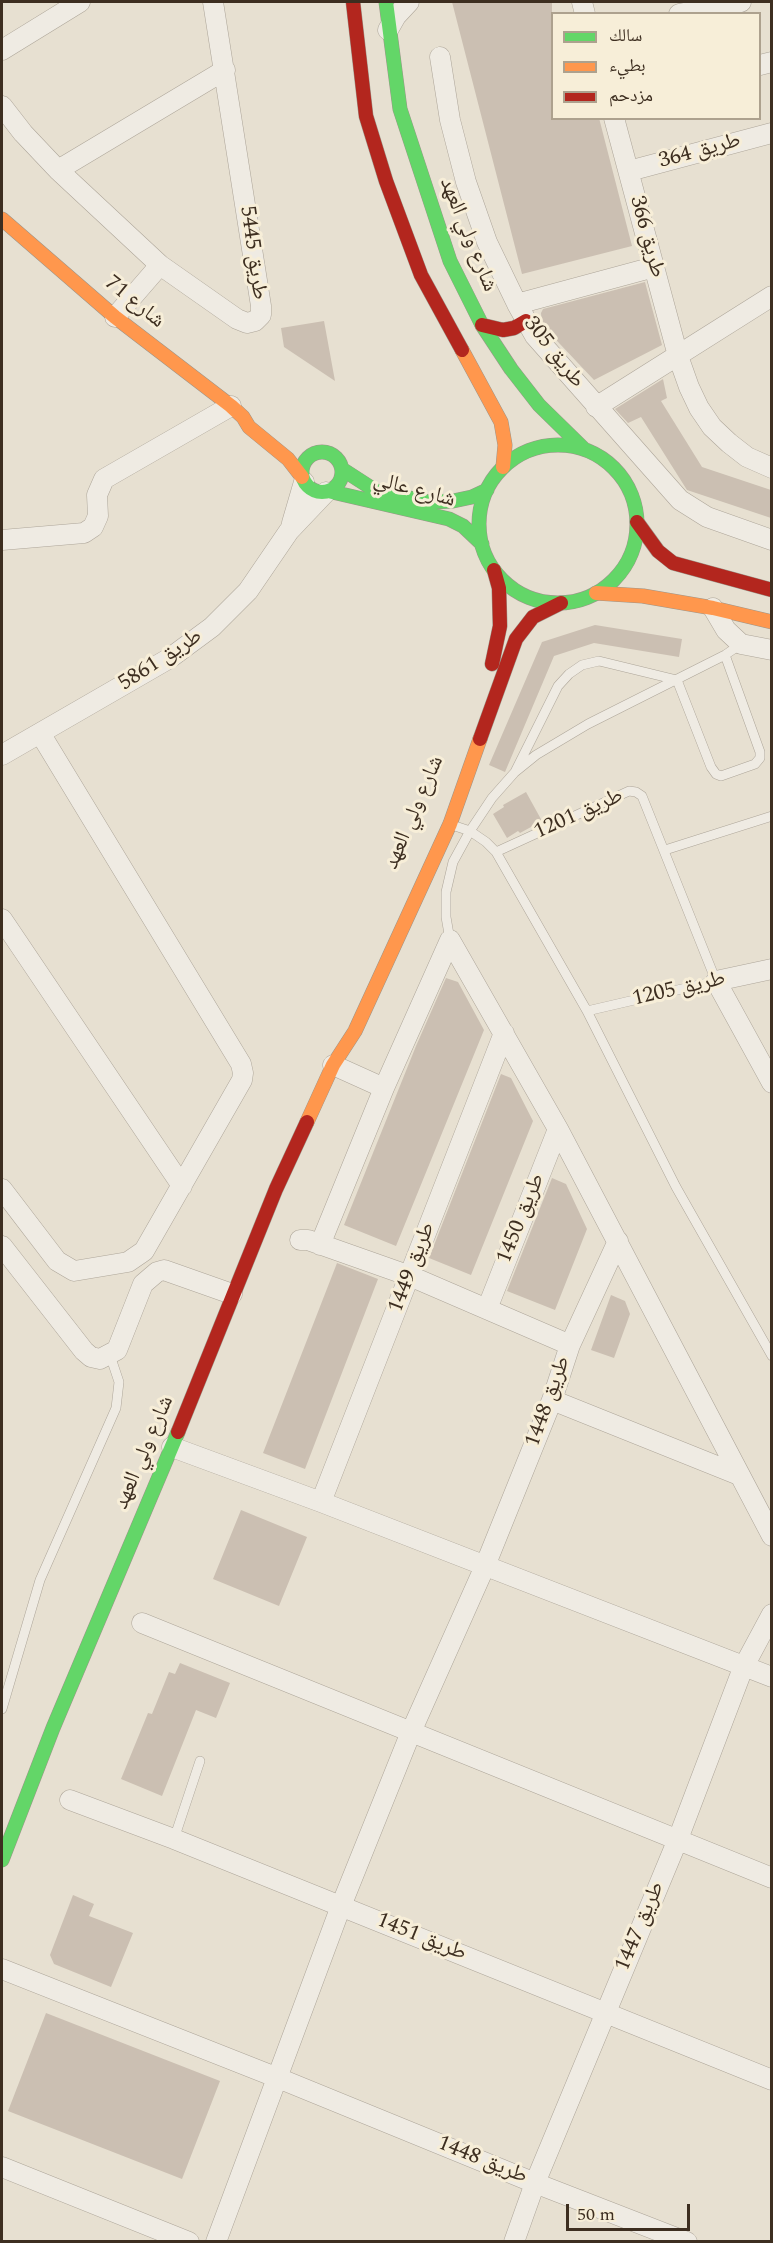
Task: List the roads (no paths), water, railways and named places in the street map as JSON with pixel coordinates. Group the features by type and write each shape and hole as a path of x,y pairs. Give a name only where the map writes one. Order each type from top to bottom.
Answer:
{"main road":[{"path":"353,2 366,116 386,181 421,275 501,422 505,445 503,467"},
{"name":"شارع ولي العهد","path":"386,2 400,109 450,261 482,325 511,369 539,405 584,449"},
{"name":"شارع 71","path":"2,219 115,317 237,411 273,429"},
{"path":"482,325 503,330 514,328 525,332 511,369"},
{"name":"شارع 71","path":"237,411 249,427 288,459 303,480"},
{"path":"302,444 319,452 334,455 342,469 339,482 327,491 314,490 303,480 302,470 307,458 319,452"},
{"path":"562,445 584,449 605,460 622,477 633,499 637,522 635,544 627,564 613,581 596,594 581,600 561,603 529,597 510,586 494,570 482,544 480,516 487,490 503,467 521,454 541,447 562,445"},
{"name":"شارع عالي","path":"342,469 385,499 463,526 482,544"},
{"name":"شارع عالي","path":"327,491 429,502 453,501 472,497 487,490"},
{"path":"637,522 658,551 673,563 771,591"},
{"name":"شارع ولي العهد","path":"440,811 464,751 497,645 500,626 499,588 494,570"},
{"path":"596,594 643,596 713,608 771,622"},
{"name":"شارع ولي العهد","path":"2,1860 53,1728 172,1447 232,1294 285,1169 333,1065 354,1031 450,824 516,639 533,617 561,603"},
{"name":"شارع ولي العهد","path":"333,1065 345,1023 432,831"}],"street":[{"name":"طريق 5445","path":"2,106 23,133 58,170 160,265 237,319 247,323 255,321 261,315 213,2"},
{"path":"388,30 396,16 409,2"},
{"path":"689,12 741,2"},
{"path":"2,50 72,4"},
{"name":"طريق 305","path":"440,57 450,120 466,182 487,242 525,332 668,488 686,504 722,524 771,540"},
{"path":"58,170 225,70"},
{"name":"طريق 366","path":"615,120 678,356 699,408 712,427 729,443 747,457 771,468"},
{"name":"طريق 364","path":"629,171 771,133"},
{"path":"115,317 160,265"},
{"path":"525,332 654,267"},
{"name":"طريق 305","path":"596,407 771,296"},
{"path":"2,540 84,533 93,527 98,516 97,495 104,479 237,411"},
{"name":"طريق 5861","path":"289,531 303,480"},
{"name":"طريق 5861","path":"2,755 171,658 198,638 248,591 289,531 327,491"},
{"path":"713,608 726,630 741,644 771,650"},
{"path":"2,1190 57,1261 74,1271 128,1262 144,1251 242,1080 243,1073 241,1064 40,733"},
{"path":"2,919 182,1186"},
{"path":"450,940 558,1129 771,1536"},
{"path":"320,1245 384,1088 450,940"},
{"name":"طريق 1205","path":"716,981 771,969"},
{"path":"716,981 771,1083"},
{"name":"طريق 1449","path":"321,1502 504,1033"},
{"path":"333,1065 384,1088"},
{"name":"طريق 1450","path":"487,1309 558,1129"},
{"path":"300,1240 410,1276 570,1345"},
{"name":"طريق 1448","path":"216,2241 341,1906 411,1732 485,1566 552,1400 570,1345 618,1241"},
{"path":"2,1246 84,1351 92,1357 105,1357 117,1350 143,1284 156,1272 164,1270 232,1294"},
{"path":"552,1400 739,1474"},
{"path":"172,1447 321,1502 771,1677"},
{"name":"طريق 1447","path":"514,2241 535,2183 678,1839 744,1668 771,1614"},
{"path":"142,1623 771,1878"},
{"name":"طريق 1451","path":"70,1800 174,1839 771,2079"},
{"name":"طريق 1448","path":"2,1969 535,2183 687,2241"},
{"path":"2,2167 189,2241"}],"lane":[{"path":"450,940 446,917 446,892 453,862 492,798 515,772 536,755 588,724 725,656 741,644"},
{"path":"677,680 711,767 716,774 721,776 755,764 760,758 760,752 725,656"},
{"path":"515,772 558,686 582,665 599,660 677,680"},
{"name":"طريق 1201","path":"496,852 629,791 636,792 642,796 665,850 716,981"},
{"path":"665,850 771,816"},
{"path":"450,824 470,831 496,852 587,1011 676,1187 771,1356"},
{"name":"طريق 1205","path":"587,1011 716,981"},
{"path":"2,1709 39,1580 116,1408 119,1382 105,1357"},
{"path":"174,1839 200,1761"}]}
